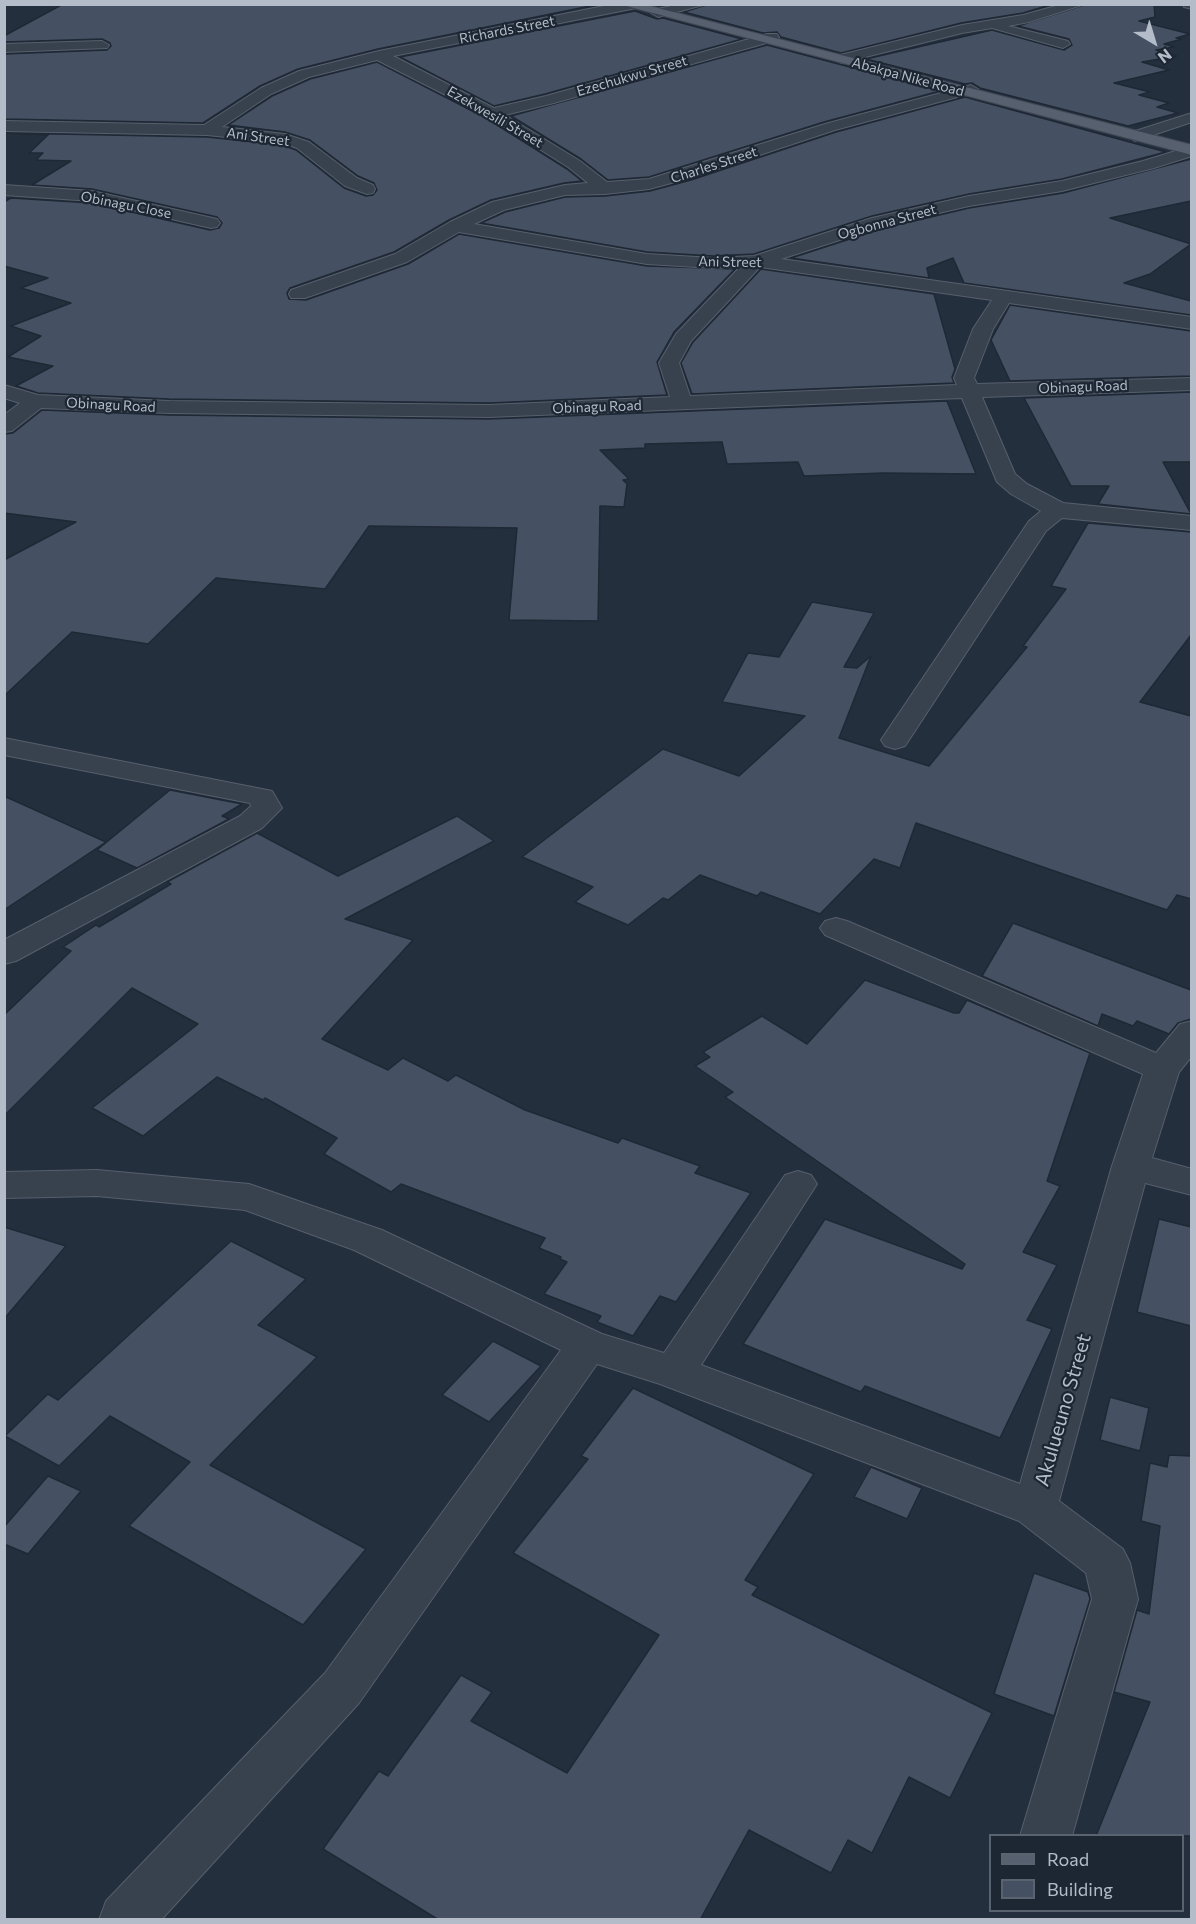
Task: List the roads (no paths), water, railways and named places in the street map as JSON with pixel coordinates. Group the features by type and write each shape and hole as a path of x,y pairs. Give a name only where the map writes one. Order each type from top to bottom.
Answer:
{"main road":[{"name":"Abakpa Nike Road","path":"633,5 846,58 1191,149"}],"street":[{"path":"662,12 701,4"},
{"path":"846,58 962,29 991,25 1079,4"},
{"name":"Richards Street","path":"207,130 266,91 304,74 379,55 633,5"},
{"path":"991,25 1064,44"},
{"name":"Ezechukwu Street","path":"492,113 549,100 768,39"},
{"path":"4,48 102,45"},
{"name":"Ezekwesili Street","path":"379,55 492,113 574,164 605,189"},
{"name":"Charles Street","path":"298,294 401,258 456,226 498,206 565,190 605,189 649,184 684,175 830,127 967,90"},
{"path":"1140,135 1191,117"},
{"name":"Ani Street","path":"4,126 207,130 285,139 303,145 351,182 367,189"},
{"name":"Ogbonna Street","path":"682,403 669,363 682,338 756,261 879,222 969,201 1073,183 1148,165 1191,149"},
{"name":"Obinagu Close","path":"4,190 92,196 211,223"},
{"name":"Ani Street","path":"456,226 647,259 712,263 756,261 1191,323"},
{"path":"1004,296 983,329 964,378 1005,477 1019,489 1057,510 1191,523"},
{"name":"Obinagu Road","path":"4,391 36,401 169,407 477,411 1191,384"},
{"path":"4,426 36,401"},
{"path":"895,740 1037,526 1057,510"},
{"path":"4,746 262,797 267,808 251,822 4,954"},
{"path":"836,928 1162,1070"},
{"name":"Akulueuno Street","path":"1047,1834 1115,1599 1107,1563 1035,1508 1131,1166 1162,1070 1191,1032"},
{"path":"1131,1166 1191,1182"},
{"path":"4,1185 97,1183 249,1197 368,1240 588,1345 674,1372 1035,1508"},
{"path":"674,1372 798,1184"},
{"path":"125,1920 342,1688 588,1345"}]}
